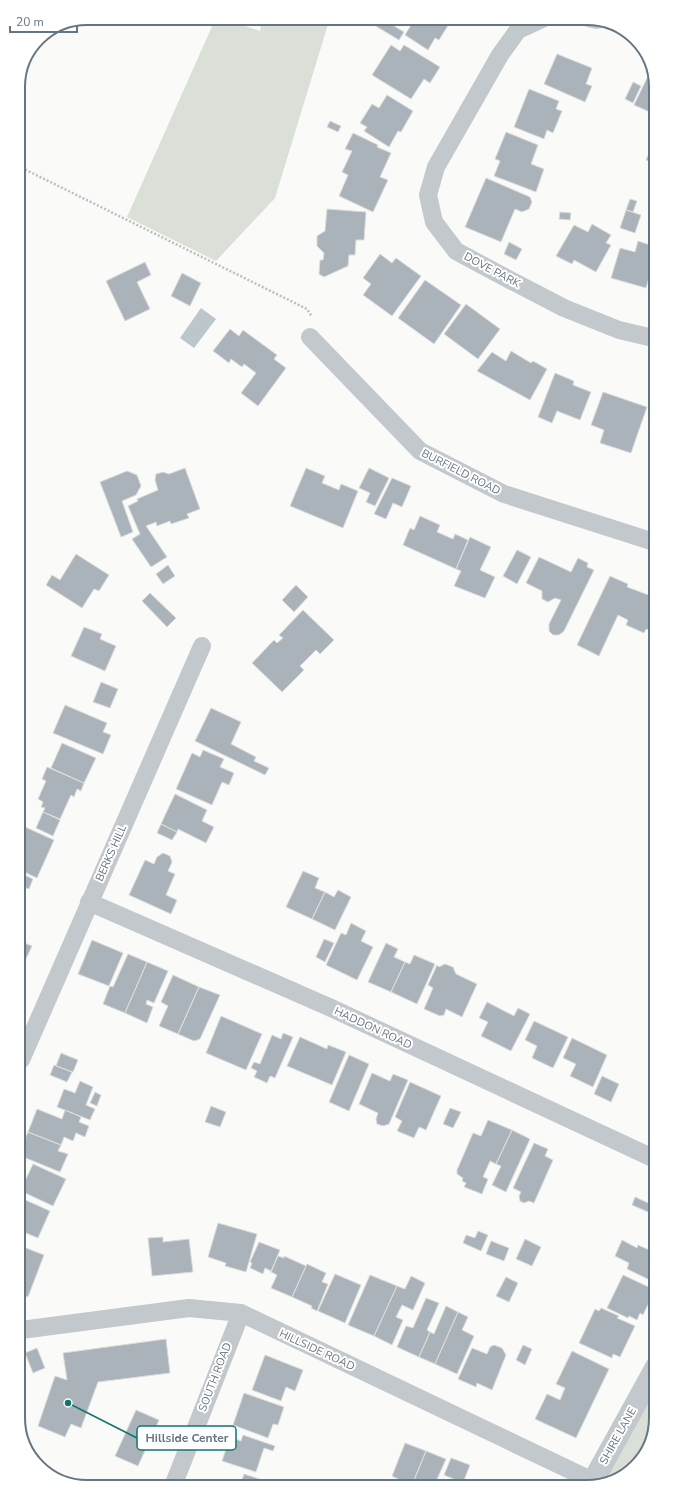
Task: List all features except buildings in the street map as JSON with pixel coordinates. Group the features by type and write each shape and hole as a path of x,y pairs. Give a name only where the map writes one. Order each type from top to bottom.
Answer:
{"street":[{"name":"DOVE PARK","path":"529,25 518,30 509,43 436,167 428,195 434,222 456,251 510,280 564,308 620,330 649,337"},
{"name":"BURFIELD ROAD","path":"313,329 420,451 504,494 649,540"},
{"name":"BERKS HILL","path":"25,1051 202,646"},
{"name":"HADDON ROAD","path":"89,902 329,1007 649,1156"},
{"name":"HILLSIDE ROAD","path":"25,1330 189,1308 241,1313 588,1480"},
{"name":"SOUTH ROAD","path":"175,1480 241,1313"},
{"name":"SHIRE LANE","path":"594,1479 649,1380"}],"path":[{"path":"25,169 307,309 313,329"}],"shaded area":[{"path":"213,25 242,25 260,31 261,25 328,25 275,198 216,261 127,217"},
{"path":"201,308 216,319 194,348 180,338"},
{"path":"649,1403 649,1418 646,1438 641,1449 625,1467 618,1472 604,1477"}],"place":[{"name":"Hillside Center","path":"68,1403"}]}
